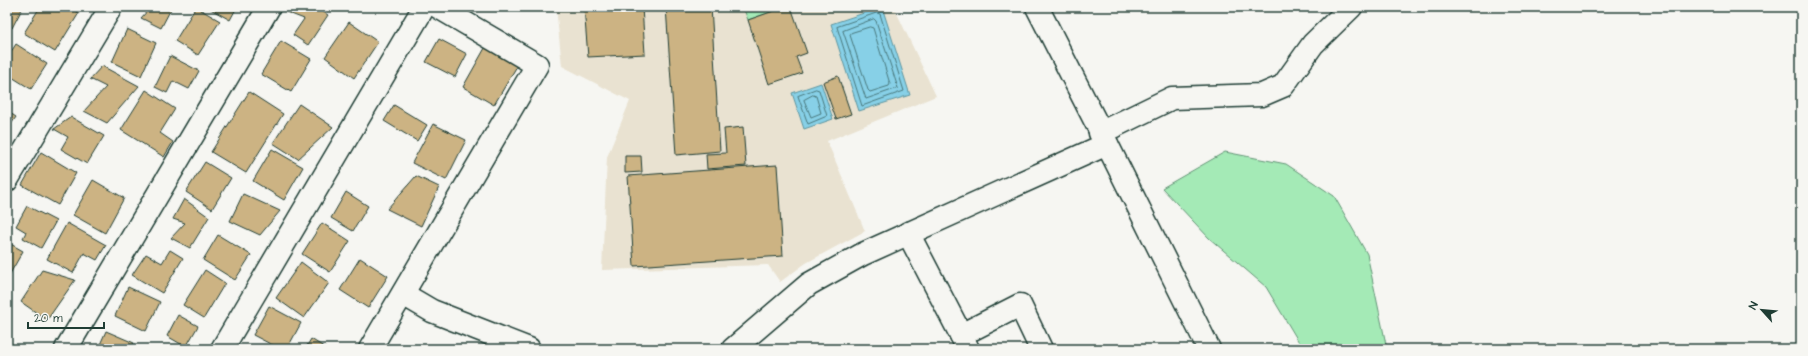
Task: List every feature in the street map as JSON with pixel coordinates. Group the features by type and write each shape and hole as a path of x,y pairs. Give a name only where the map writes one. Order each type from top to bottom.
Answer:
{"street":[{"path":"7,180 111,7"},
{"path":"66,349 269,7"},
{"path":"222,349 424,7"},
{"path":"370,349 537,65 438,7"},
{"path":"1037,7 1209,349"},
{"path":"733,349 809,284 872,249 1104,139 1172,98 1262,95 1284,86 1313,44 1330,7"},
{"path":"1313,44 1351,7"},
{"path":"908,233 965,342 1020,305 1041,349"},
{"path":"403,294 432,310 529,349"}],"shaded area":[{"path":"556,7 894,7 936,96 827,141 865,231 806,263 780,282 768,265 602,270 607,157 630,101 562,66"}],"green space":[{"path":"743,7 785,7 748,20"},
{"path":"1225,152 1286,164 1334,196 1367,254 1387,349 1303,349 1266,287 1209,238 1162,188"}],"water":[{"path":"882,7 910,95 859,111 831,24"},
{"path":"821,83 833,119 804,129 792,93"}],"building":[{"path":"7,7 23,7 12,28 7,26"},
{"path":"40,7 69,7 79,13 55,52 24,33"},
{"path":"151,7 172,7 161,28 141,18"},
{"path":"196,7 220,21 198,55 175,41"},
{"path":"207,7 237,7 230,20"},
{"path":"289,7 316,7 328,15 308,45 293,35 304,19 286,12"},
{"path":"584,7 642,7 645,54 588,57"},
{"path":"666,7 711,7 720,151 676,155"},
{"path":"785,7 791,7 807,53 796,57 802,73 769,84 748,20"},
{"path":"349,22 378,42 354,78 325,57"},
{"path":"127,29 156,43 141,76 112,62"},
{"path":"439,39 467,54 455,77 426,62"},
{"path":"281,41 311,59 291,92 261,74"},
{"path":"16,44 47,64 31,89 7,74 7,58"},
{"path":"485,48 517,66 494,105 463,87"},
{"path":"170,56 199,71 189,89 173,81 167,93 155,87"},
{"path":"102,66 139,86 107,123 84,111 106,87 90,79"},
{"path":"838,76 851,114 836,119 823,82"},
{"path":"146,90 175,109 160,133 173,142 164,157 121,130"},
{"path":"249,92 283,114 246,173 211,152"},
{"path":"299,104 333,127 298,159 273,143"},
{"path":"394,105 427,125 417,141 384,121"},
{"path":"7,111 16,117 7,130"},
{"path":"71,117 104,136 87,164 61,149 68,137 54,129"},
{"path":"433,124 466,140 446,180 412,163"},
{"path":"743,127 746,166 707,169 706,154 726,153 724,129"},
{"path":"272,149 303,167 284,200 253,181"},
{"path":"41,152 76,173 58,205 22,185"},
{"path":"625,156 641,156 642,172 625,173"},
{"path":"205,162 231,178 212,209 186,192"},
{"path":"777,165 783,256 634,266 628,176"},
{"path":"416,176 439,187 421,226 387,209"},
{"path":"93,180 124,198 105,233 73,215"},
{"path":"346,192 368,206 353,231 331,218"},
{"path":"243,194 280,211 260,235 230,221"},
{"path":"184,199 209,217 190,248 171,238 185,223 173,219"},
{"path":"27,206 56,221 41,248 23,238 26,232 16,226"},
{"path":"67,223 106,245 97,260 84,253 73,273 47,259"},
{"path":"322,223 350,241 330,272 302,254"},
{"path":"218,235 251,255 235,280 203,260"},
{"path":"7,242 23,251 7,279"},
{"path":"170,250 183,258 162,293 132,275 146,254 162,263"},
{"path":"360,258 388,276 368,308 340,290"},
{"path":"301,262 329,283 304,318 276,298"},
{"path":"42,270 75,280 47,320 21,302"},
{"path":"205,270 225,283 204,318 183,305"},
{"path":"128,287 160,302 146,331 115,316"},
{"path":"269,306 301,323 287,349 280,349 253,335"},
{"path":"178,315 198,326 186,347 167,336"},
{"path":"106,331 134,343 132,349 98,349"},
{"path":"311,339 327,349 305,349"}]}
